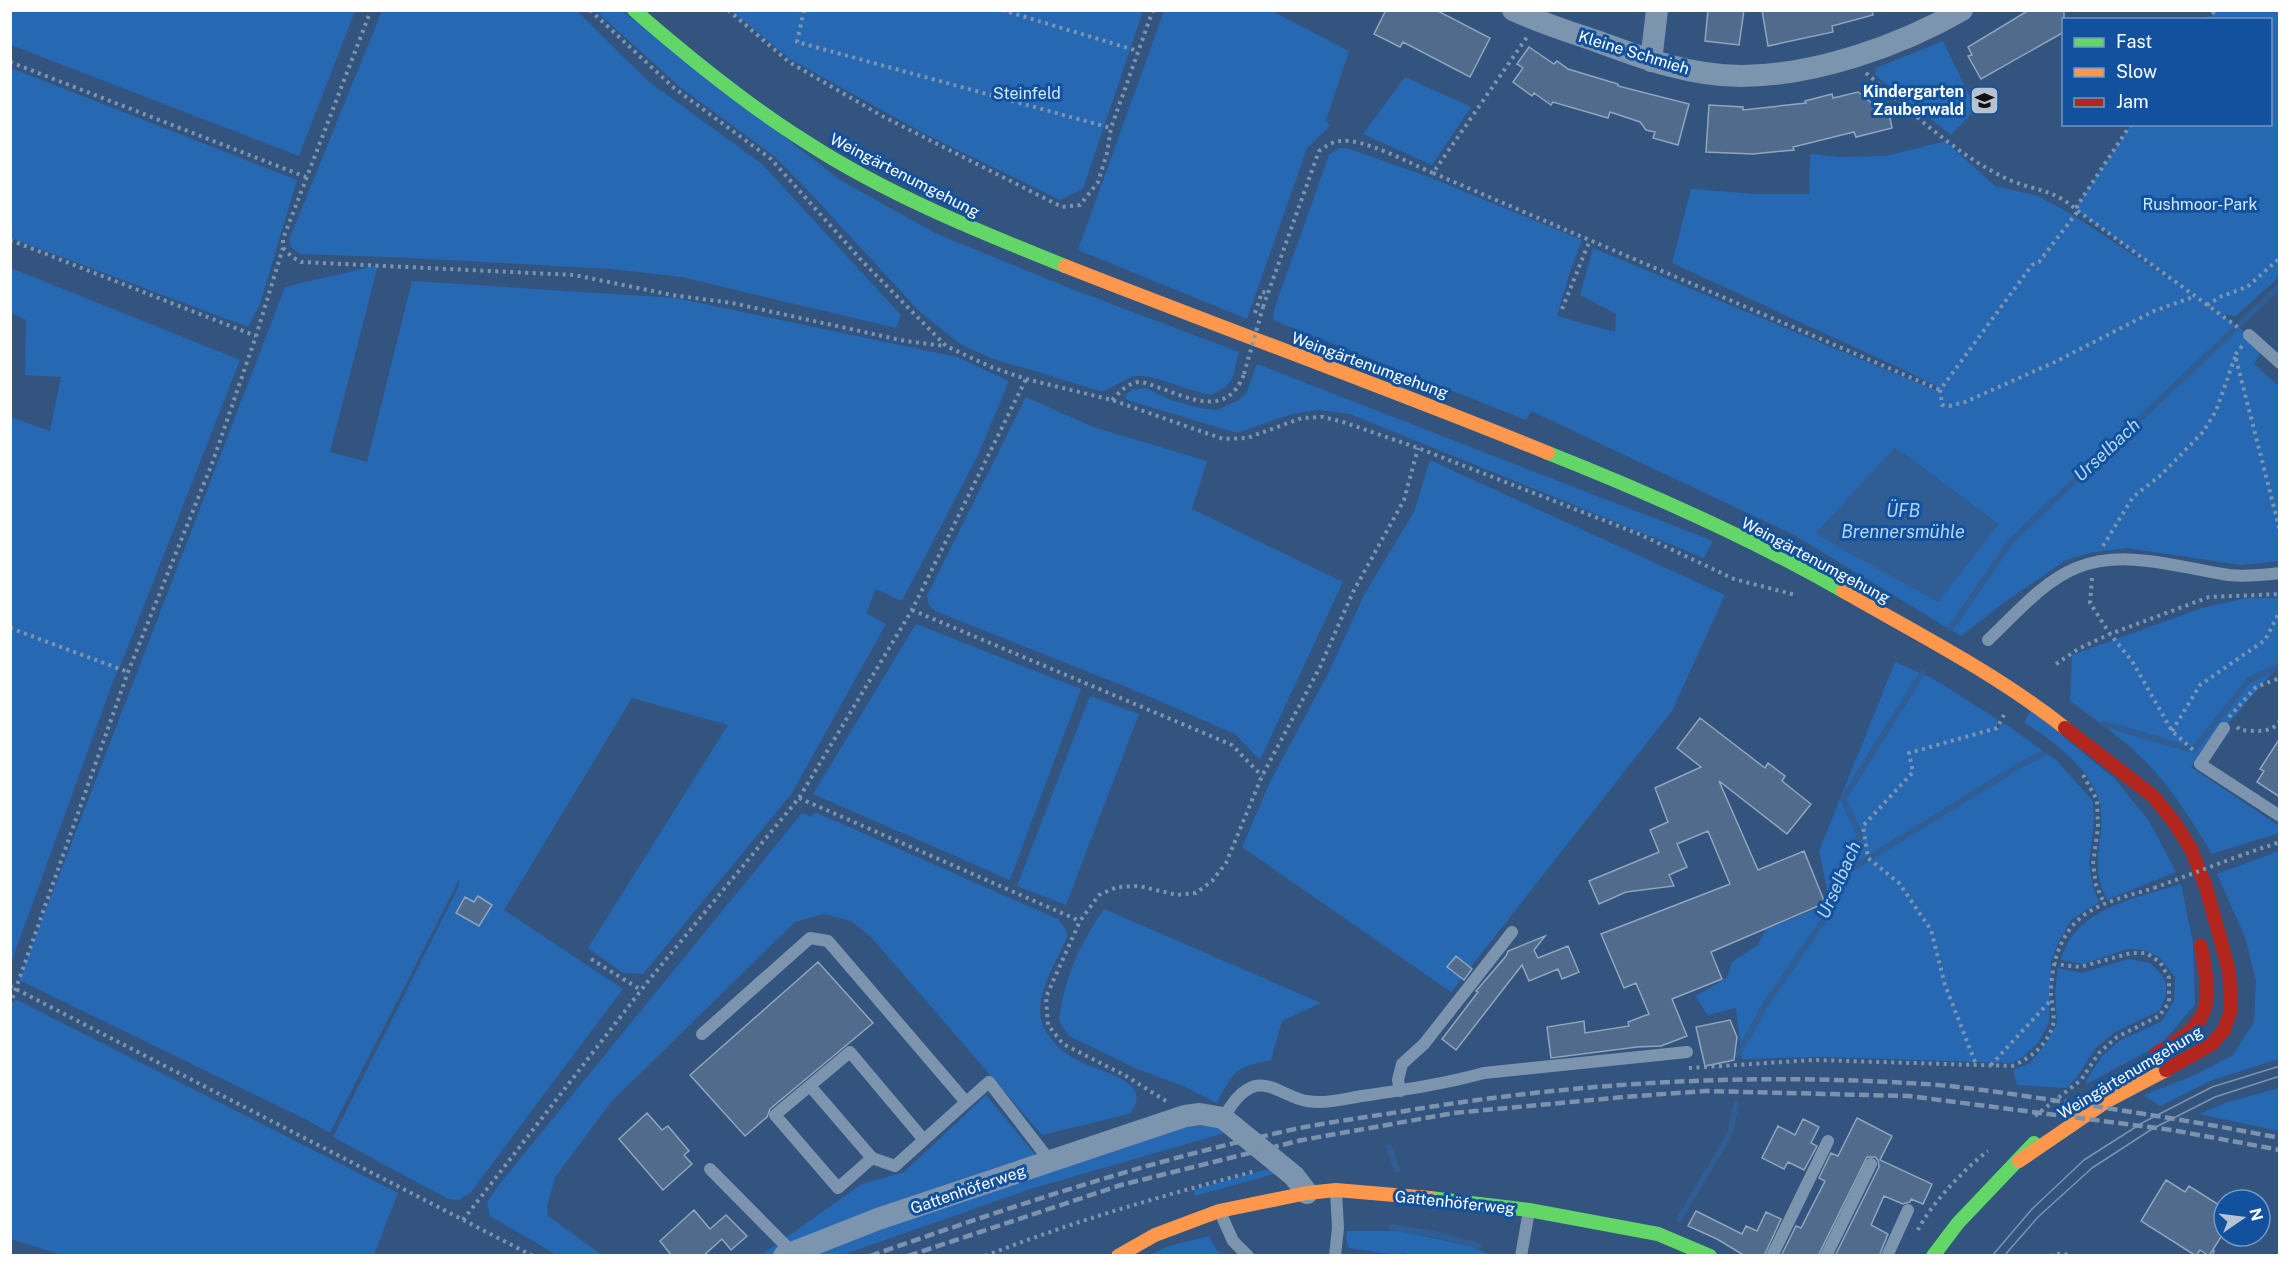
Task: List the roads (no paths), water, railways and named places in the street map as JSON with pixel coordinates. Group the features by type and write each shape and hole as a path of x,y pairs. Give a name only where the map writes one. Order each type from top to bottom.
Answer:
{"main road":[{"name":"Weingärtenumgehung","path":"634,10 693,62 766,117 844,165 926,208 1192,316 1426,403 1658,497 1805,568 1970,658 2035,704 2153,796 2174,822 2191,849 2206,887 2229,971 2231,1010 2224,1030 2212,1044 2107,1101 2019,1161"},
{"name":"Weingärtenumgehung","path":"2096,751 2146,804 2164,832"},
{"name":"Weingärtenumgehung","path":"2146,1060 2173,1044 2198,1025 2206,1003 2207,978 2199,936"},
{"name":"Weingärtenumgehung","path":"1933,1256 1958,1223 2019,1161 2046,1129 2082,1101"},
{"name":"Gattenhöferweg","path":"1118,1256 1155,1235 1220,1211 1306,1193 1336,1190 1529,1210 1658,1234 1710,1256"}],"street":[{"name":"Kleine Schmieh","path":"1513,10 1534,20 1651,61 1706,73 1739,76 1778,74 1809,69 1854,56 1942,22 1962,10"},
{"path":"1651,61 1657,10"},
{"name":"Gattenhöferweg","path":"788,1254 879,1219 1185,1116 1200,1114 1223,1118"},
{"path":"1223,1118 1294,1176 1306,1193"}],"lane":[{"path":"2249,335 2280,363"},
{"path":"1988,640 2054,580 2076,568 2102,561 2150,560 2232,575 2280,573"},
{"path":"2226,723 2200,764 2280,816"},
{"path":"1400,1091 1398,1080 1402,1064 1424,1044 1512,932"},
{"path":"702,1034 810,938 828,941 966,1102"},
{"path":"872,1158 838,1188 775,1115 850,1052 924,1140"},
{"path":"1223,1118 1235,1099 1246,1089 1257,1086 1268,1087 1307,1101 1331,1101 1453,1082 1484,1072 1687,1052"},
{"path":"810,1086 872,1158 895,1166 989,1082 1050,1161"},
{"path":"1772,1256 1828,1141"},
{"path":"1826,1256 1871,1164"},
{"path":"710,1169 788,1254"},
{"path":"1335,1256 1338,1228 1336,1190"},
{"path":"1521,1256 1529,1210"},
{"path":"1887,1256 1908,1210"},
{"path":"1220,1211 1233,1242 1248,1256"}],"water":[{"name":"ÜFB Brennersmühle","path":"1895,447 1999,524 1938,602 1815,534"}],"waterway":[{"name":"Urselbach","path":"1951,628 2011,541 2280,286"},
{"path":"2105,724 2193,750 2249,680 2280,666"},
{"name":"Urselbach","path":"1738,1055 1765,1005 1830,911 1860,835 1843,799 1923,672"},
{"path":"1845,873 2022,764 2043,754"},
{"name":"Urselbach","path":"1679,1219 1730,1134 1736,1105"},
{"path":"1389,1147 1397,1170"},
{"path":"1391,1227 1434,1234 1478,1246"}],"tram line":[{"path":"1992,1256 2032,1209 2084,1160 2142,1123 2212,1087 2280,1066"},
{"path":"2004,1256 2038,1217 2092,1168 2152,1129 2215,1097 2280,1076"}],"railway":[{"path":"870,1256 1072,1188 1225,1145 1325,1123 1468,1101 1593,1087 1782,1079 1926,1084 2109,1108 2280,1138"},
{"path":"908,1256 1121,1185 1302,1140 1454,1113 1624,1097 1705,1091 1909,1096 2172,1130 2280,1150"}],"place":[{"name":"Kindergarten Zauberwald","path":"1985,100"}],"park label":[{"name":"Steinfeld","path":"1027,93"},
{"name":"Rushmoor-Park","path":"2200,204"}]}
